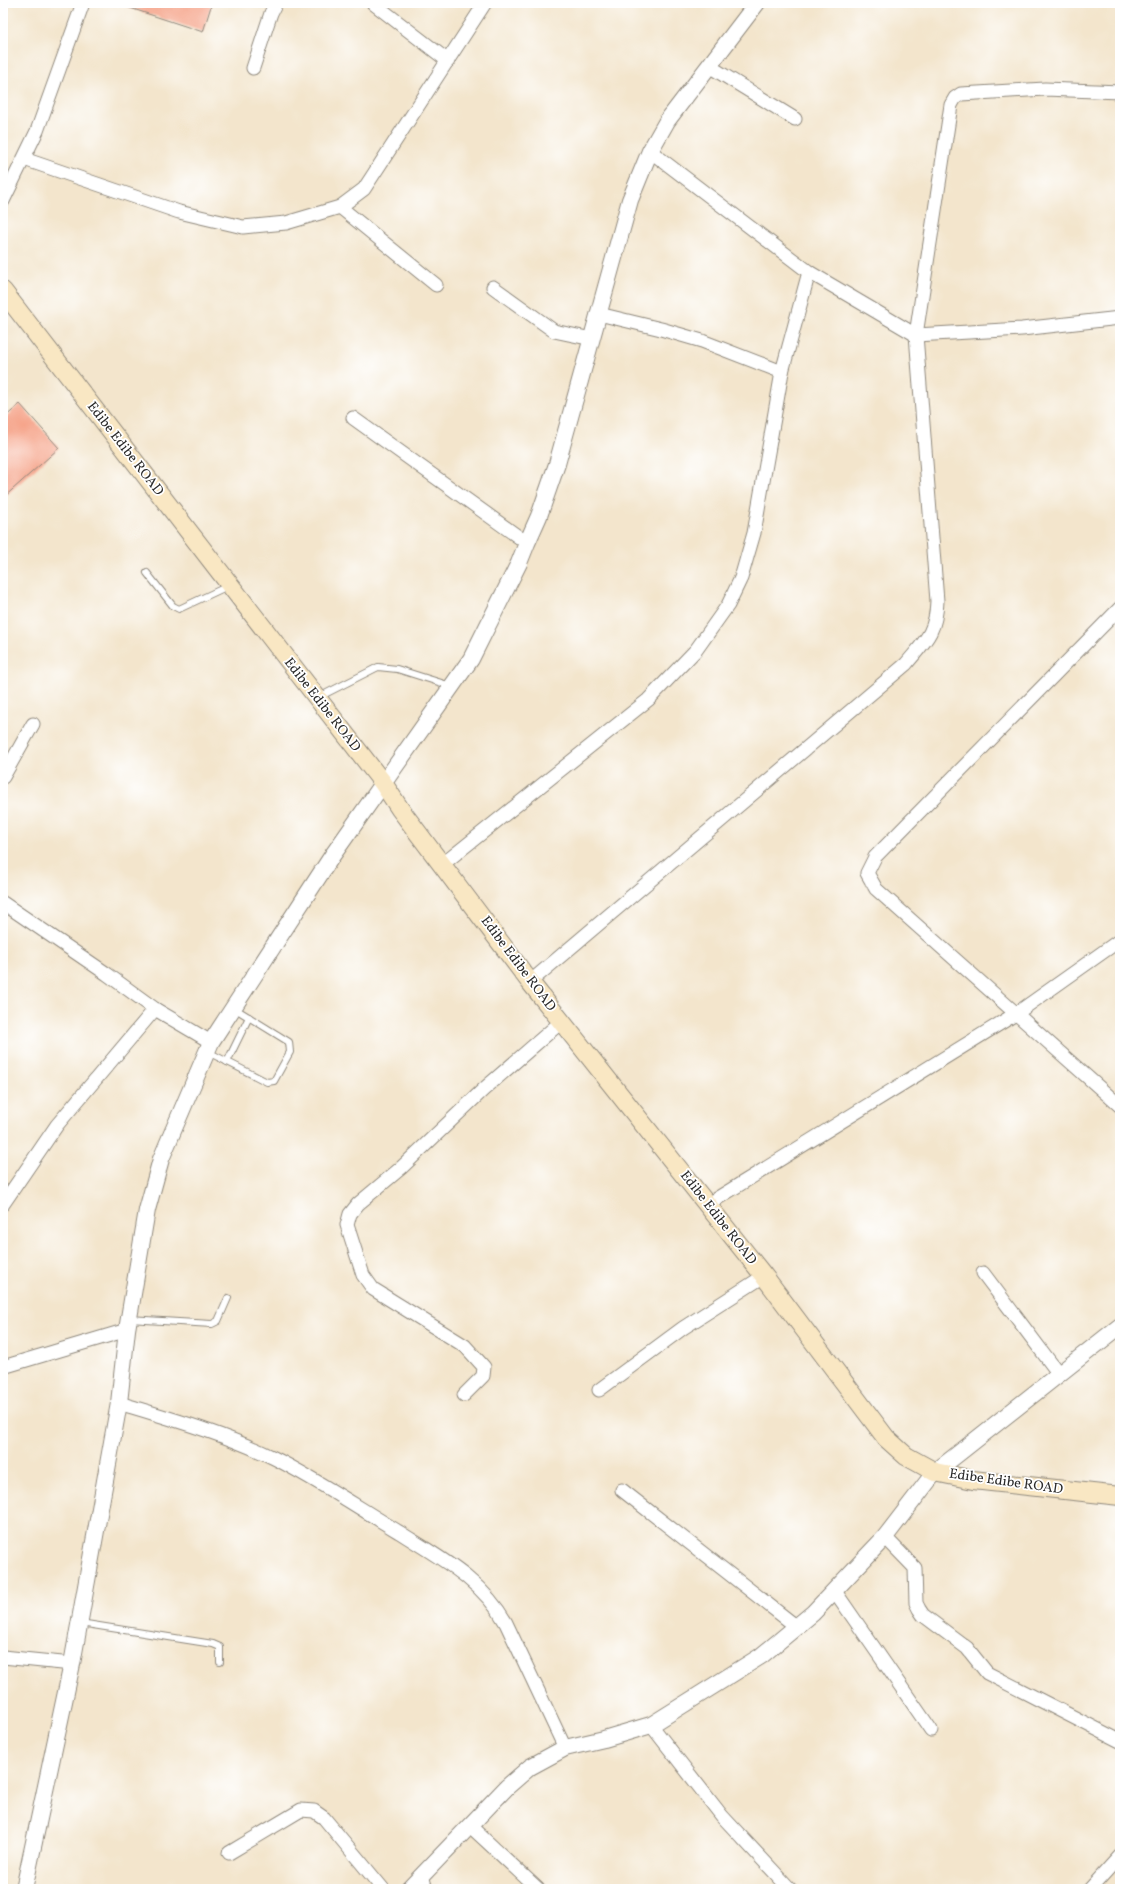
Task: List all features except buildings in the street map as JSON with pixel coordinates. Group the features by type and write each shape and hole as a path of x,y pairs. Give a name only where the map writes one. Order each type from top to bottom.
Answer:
{"main road":[{"name":"Edibe Edibe ROAD","path":"3,291 383,783 400,809 443,864 530,982 708,1204 886,1438 906,1456 935,1472 973,1480 1120,1496"}],"street":[{"path":"3,201 37,131 83,3"},
{"path":"253,68 271,12 276,3"},
{"path":"374,3 448,61"},
{"path":"24,159 179,212 242,227 286,223 340,207 364,189 485,3"},
{"path":"24,1889 80,1623 119,1403 128,1324 148,1210 162,1159 209,1047 285,926 383,783 471,659 519,563 526,542 539,516 557,464 630,200 650,151 667,121 757,3"},
{"path":"709,66 795,119"},
{"path":"530,982 906,664 931,633 937,619 937,601 916,334 951,105 955,98 961,94 1045,89 1120,92"},
{"path":"650,151 809,272 916,334 1022,329 1120,318"},
{"path":"340,207 436,285"},
{"path":"443,864 648,700 696,650 728,605 741,578 754,533 782,372 809,272"},
{"path":"493,288 554,331 592,339"},
{"path":"598,314 661,329 702,341 782,372"},
{"path":"353,418 526,542"},
{"path":"1120,608 875,857 867,873 876,889 1120,1106"},
{"path":"3,777 33,724"},
{"path":"3,903 107,974 209,1047"},
{"path":"708,1204 1017,1013 1120,940"},
{"path":"3,1204 57,1125 155,1009"},
{"path":"464,1396 483,1376 484,1367 465,1346 373,1289 363,1275 347,1225 350,1214 358,1204 401,1168 484,1089 561,1022"},
{"path":"983,1273 1058,1374"},
{"path":"600,1390 683,1328 764,1276"},
{"path":"3,1367 128,1324"},
{"path":"409,1889 424,1883 469,1825 507,1787 530,1767 565,1748 604,1739 651,1725 761,1656 797,1627 834,1590 885,1536 935,1472 1120,1326"},
{"path":"119,1403 206,1430 274,1458 440,1558 481,1588 497,1606 506,1623 565,1748"},
{"path":"622,1490 797,1627"},
{"path":"885,1536 915,1568 916,1603 923,1615 967,1648 987,1673 1120,1741"},
{"path":"834,1590 932,1730"},
{"path":"3,1657 72,1664"},
{"path":"651,1725 722,1816 790,1889"},
{"path":"229,1853 301,1810 314,1812 324,1818 382,1889"},
{"path":"469,1825 538,1889"},
{"path":"1090,1889 1120,1857"}],"lane":[{"path":"147,573 173,606 178,609 230,586"},
{"path":"317,699 378,667 397,669 452,686"},
{"path":"209,1047 227,1062 267,1082 274,1081 290,1052 288,1042 234,1007"},
{"path":"227,1062 249,1017"},
{"path":"128,1324 212,1324 218,1321 228,1298"},
{"path":"80,1623 213,1644 220,1647 220,1662"}]}
